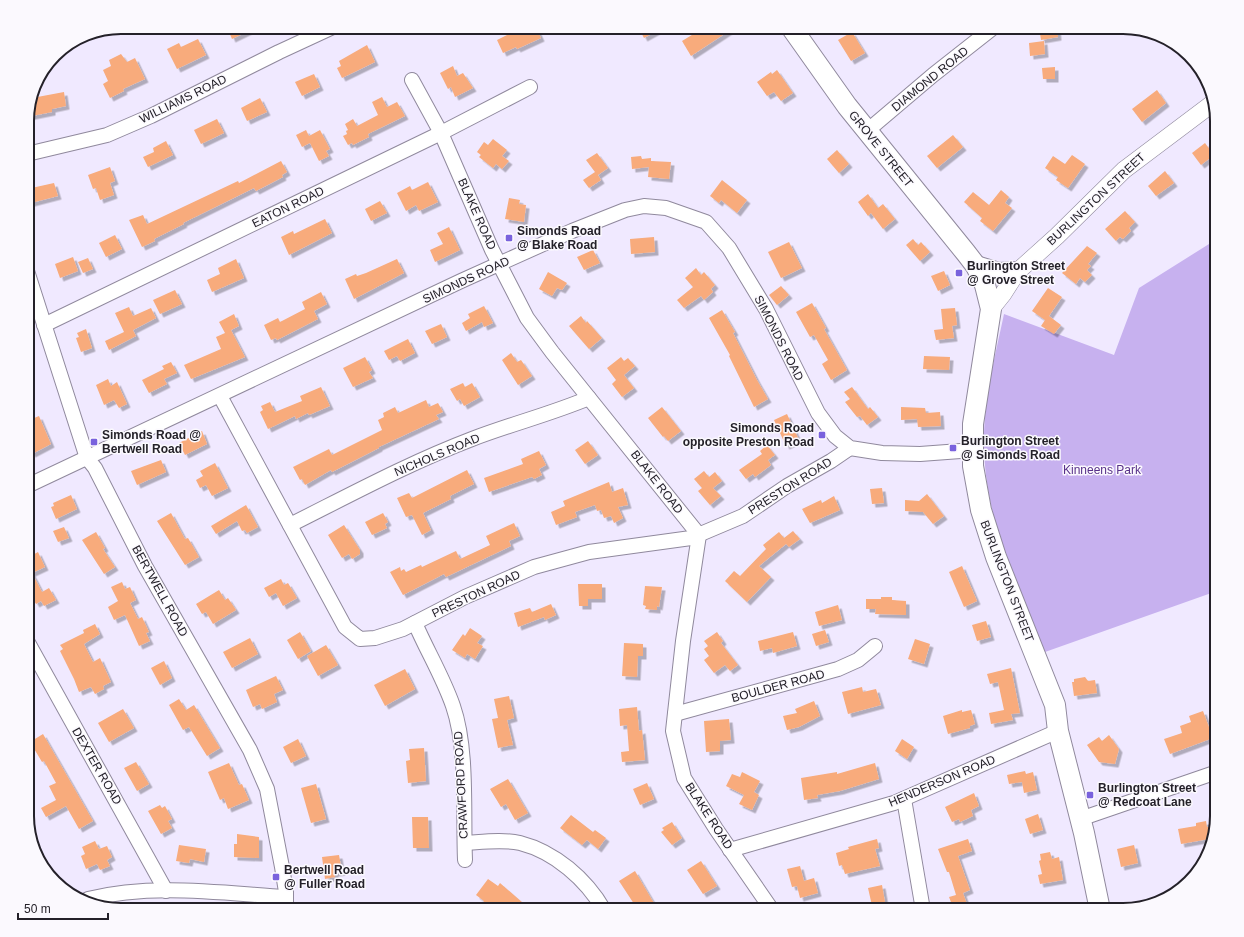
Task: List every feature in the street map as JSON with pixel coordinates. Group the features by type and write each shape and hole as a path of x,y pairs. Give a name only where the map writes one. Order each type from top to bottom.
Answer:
{"main road":[{"name":"GROVE STREET","path":"796,34 867,131 976,266 986,285 991,309"},
{"path":"976,266 999,273 1017,272"},
{"name":"BURLINGTON STREET","path":"991,309 973,424 973,466 981,510 996,557 1055,705 1058,731 1080,818 1098,903"}],"street":[{"name":"WILLIAMS ROAD","path":"34,152 107,135 151,116 318,34"},
{"name":"DIAMOND ROAD","path":"867,131 933,75 985,34"},
{"name":"BLAKE ROAD","path":"412,80 441,133 492,250 527,318 552,352 699,535 683,641 673,731 684,778 730,850 767,903"},
{"name":"EATON ROAD","path":"44,325 441,133 530,87"},
{"name":"BURLINGTON STREET","path":"991,309 1017,272 1057,236 1124,170 1208,106"},
{"name":"SIMONDS ROAD","path":"34,483 572,231 624,210 644,206 666,208 706,222 729,248 766,309 818,413 835,436 850,448"},
{"name":"BERTWELL ROAD","path":"34,293 87,458 95,468 113,506 152,579 250,750 266,789 286,903"},
{"name":"PRESTON ROAD","path":"220,396 345,627 360,639 375,638 415,623 465,597 534,567 588,552 691,538 699,535 742,516 787,486 831,461 850,448"},
{"name":"NICHOLS ROAD","path":"290,524 414,463 471,439 529,419 561,410 589,398"},
{"path":"850,448 882,453 920,454 974,450"},
{"name":"CRAWFORD ROAD","path":"415,623 453,705 460,731 465,806 465,860"},
{"name":"BOULDER ROAD","path":"675,714 838,669 858,660 875,646"},
{"name":"DEXTER ROAD","path":"34,654 166,891"},
{"name":"HENDERSON ROAD","path":"730,850 894,803 1058,731"},
{"path":"1080,818 1210,774"},
{"path":"904,799 922,903"},
{"path":"465,843 493,841 519,843 542,851 560,862 594,893 600,903"},
{"path":"93,898 111,894 166,891 286,903"}],"green space":[{"name":"Kinneens Park","path":"1210,243 1210,593 1045,652 1022,599 1002,546 988,491 984,433 986,403 1004,314 1114,355 1139,288"}],"building":[{"path":"230,34 242,34 232,39"},
{"path":"509,34 539,34 541,38 517,49 516,47 503,53 497,40"},
{"path":"642,34 651,34 644,38"},
{"path":"694,34 724,34 691,56 682,41"},
{"path":"848,34 853,34 865,53 851,61 838,40"},
{"path":"1040,34 1058,34 1058,37 1041,40"},
{"path":"198,39 206,55 177,69 167,49 179,43 181,47"},
{"path":"1044,41 1045,54 1030,56 1029,43"},
{"path":"367,45 375,62 342,78 337,68 341,66 339,61"},
{"path":"121,54 127,62 135,58 145,79 123,89 124,91 110,98 103,84 108,81 103,70 111,66 109,60"},
{"path":"453,66 457,76 463,73 473,88 455,97 451,87 448,89 440,73"},
{"path":"1055,67 1055,79 1043,79 1042,68"},
{"path":"777,70 793,93 781,101 774,92 767,96 757,82 771,72 772,74"},
{"path":"314,74 320,87 302,96 295,82"},
{"path":"1157,90 1166,103 1142,122 1132,109"},
{"path":"64,92 66,106 52,109 52,112 34,116 37,97"},
{"path":"382,97 387,107 397,102 405,116 368,134 369,137 353,145 352,143 348,145 343,136 347,134 346,131 348,130 345,124 353,119 357,126 378,115 372,102"},
{"path":"260,98 267,112 247,121 241,108"},
{"path":"217,119 224,133 201,144 194,130"},
{"path":"306,130 309,136 320,130 330,149 326,151 329,156 319,161 310,143 302,147 296,135"},
{"path":"953,135 963,147 937,168 927,156"},
{"path":"493,139 507,150 502,156 509,161 502,169 496,164 493,168 479,157 481,155 477,152 484,142 488,145"},
{"path":"166,141 173,155 148,167 143,157 154,152 153,148"},
{"path":"1205,143 1210,150 1210,158 1201,165 1192,153"},
{"path":"837,150 849,164 839,173 827,159"},
{"path":"597,153 608,168 598,175 601,180 589,188 583,180 595,172 586,160"},
{"path":"1072,155 1085,164 1068,188 1056,180 1058,177 1045,168 1053,156 1065,164"},
{"path":"641,156 642,159 651,158 651,161 671,162 669,179 648,177 649,167 632,169 631,157"},
{"path":"281,161 287,172 282,175 283,177 256,191 254,188 183,223 184,224 154,239 155,241 142,247 129,220 143,215 147,224 238,181 239,183"},
{"path":"110,167 115,181 110,183 114,195 100,200 96,188 93,189 88,175"},
{"path":"1165,171 1174,183 1156,196 1148,186"},
{"path":"722,180 747,200 737,213 721,200 719,203 710,196"},
{"path":"428,182 438,202 419,211 416,205 406,211 397,193 410,186 412,190"},
{"path":"54,183 58,196 34,202 34,187"},
{"path":"1001,190 1009,197 1005,203 1012,208 993,231 980,221 982,218 964,202 973,192 989,205"},
{"path":"868,194 878,208 883,204 895,219 883,229 871,213 868,216 858,202"},
{"path":"509,198 520,200 519,204 526,205 524,222 505,219"},
{"path":"380,201 387,213 371,221 365,209"},
{"path":"1125,211 1135,222 1129,228 1131,231 1123,239 1120,237 1116,241 1105,229"},
{"path":"325,219 332,233 289,255 281,237 293,231 294,234"},
{"path":"449,227 460,250 435,262 430,250 443,244 437,233"},
{"path":"115,235 122,249 106,257 99,243"},
{"path":"654,237 655,252 631,254 630,239"},
{"path":"913,239 918,245 921,242 930,252 920,261 906,245"},
{"path":"789,242 802,268 781,278 768,252"},
{"path":"1087,246 1097,253 1088,264 1091,266 1087,270 1092,275 1085,282 1080,278 1076,284 1062,273"},
{"path":"593,250 600,263 584,270 577,257"},
{"path":"73,257 78,271 60,278 55,264"},
{"path":"88,258 93,269 83,273 78,262"},
{"path":"236,259 244,278 212,292 207,280 220,274 218,268"},
{"path":"397,259 404,273 354,299 345,279 356,274 357,276 366,273"},
{"path":"696,268 701,275 704,272 715,285 711,289 713,292 704,300 701,296 684,308 677,300 693,287 685,278"},
{"path":"944,271 950,285 938,291 931,276"},
{"path":"548,272 567,283 562,290 557,288 552,296 539,289"},
{"path":"781,286 789,295 777,305 769,295"},
{"path":"1048,288 1062,297 1049,316 1061,325 1054,334 1041,326 1045,320 1032,311"},
{"path":"175,290 182,304 160,314 153,300"},
{"path":"321,292 327,304 314,311 318,319 277,340 276,338 271,340 264,325 278,318 280,322 305,309 302,302"},
{"path":"812,303 826,328 824,329 847,370 831,380 822,364 828,360 814,335 810,337 796,312"},
{"path":"484,306 493,323 484,327 482,322 466,331 462,323 470,318 468,314"},
{"path":"129,307 133,316 151,308 156,318 133,330 136,336 109,350 105,341 124,332 115,313"},
{"path":"955,308 957,325 952,326 954,338 936,340 934,330 943,329 941,309"},
{"path":"722,310 735,332 733,333 768,399 754,407 729,356 730,355 709,318"},
{"path":"234,314 239,326 231,330 245,357 191,379 184,365 221,349 216,337 225,333 219,322"},
{"path":"581,316 586,323 587,321 602,338 589,349 569,326"},
{"path":"441,324 447,337 432,344 425,331"},
{"path":"86,329 92,348 81,352 76,338 79,337 77,333"},
{"path":"408,339 415,353 400,361 397,356 389,360 384,351"},
{"path":"511,353 517,362 521,360 532,376 518,385 502,360"},
{"path":"924,356 950,357 949,370 923,369"},
{"path":"365,357 372,370 369,372 373,378 353,387 343,368"},
{"path":"621,357 624,361 628,358 635,366 624,375 634,388 622,397 612,384 616,380 607,368"},
{"path":"171,362 177,373 164,379 167,384 149,393 142,380 164,369 162,366"},
{"path":"108,379 111,386 117,382 127,404 119,408 114,400 104,405 96,385"},
{"path":"463,383 465,387 472,383 480,397 464,406 460,399 457,401 450,389"},
{"path":"321,387 330,406 309,415 308,413 296,419 295,416 268,429 260,412 263,410 261,406 270,402 275,412 302,401 300,396"},
{"path":"852,387 868,409 870,407 878,417 867,425 860,416 857,417 845,402 850,399 844,392"},
{"path":"426,400 429,407 438,403 443,412 436,415 439,419 379,447 332,472 331,470 305,485 302,479 300,480 293,467 329,449 332,455 382,430 378,420 384,417 383,413 395,407 398,413"},
{"path":"662,407 681,431 668,441 648,418"},
{"path":"901,407 925,408 926,413 940,412 941,426 918,427 917,419 901,420"},
{"path":"787,414 799,440 786,446 774,420"},
{"path":"39,416 51,444 34,453 34,418"},
{"path":"202,431 207,444 185,455 179,443"},
{"path":"588,441 598,455 585,464 575,450"},
{"path":"767,445 775,455 768,460 771,465 755,477 753,474 746,479 739,470 762,454 760,451"},
{"path":"539,451 546,465 539,469 542,475 534,479 532,477 489,492 484,478 523,464 521,459"},
{"path":"161,460 166,472 137,485 131,471"},
{"path":"215,463 228,488 212,496 206,485 200,488 196,480 203,476 200,471"},
{"path":"467,470 474,484 450,496 451,499 423,513 431,530 422,535 412,515 406,517 397,498 409,493 412,498"},
{"path":"704,471 709,477 715,472 722,481 713,488 721,496 710,505 698,491 702,488 694,479"},
{"path":"609,482 612,492 623,488 628,505 618,507 623,518 614,523 611,516 604,518 601,510 597,511 595,505 575,512 577,517 556,525 551,512 565,506 563,501"},
{"path":"882,488 884,503 872,504 870,489"},
{"path":"927,494 944,516 933,524 923,512 905,511 905,500 919,501"},
{"path":"71,495 77,509 56,519 51,507 54,506 53,503"},
{"path":"834,496 840,510 810,523 802,509 821,500 822,503"},
{"path":"246,505 258,527 247,533 245,530 242,531 237,521 216,534 211,526"},
{"path":"171,513 185,539 188,538 199,557 185,565 157,521"},
{"path":"383,513 388,522 385,524 387,528 372,535 365,522"},
{"path":"514,523 520,536 509,541 511,546 446,577 444,574 403,595 390,572 400,567 401,571 404,569 406,572 421,565 422,567 456,551 460,559 490,545 486,536"},
{"path":"344,525 360,550 360,554 352,559 349,554 342,558 328,535"},
{"path":"64,527 69,538 58,542 53,531"},
{"path":"793,531 800,539 789,547 786,544 759,566 771,577 747,602 725,581 734,571 740,576 766,549 763,545 779,532 784,538"},
{"path":"96,532 105,548 103,549 115,567 104,574 82,540"},
{"path":"38,552 45,567 34,572 34,554"},
{"path":"962,566 977,601 964,607 949,572"},
{"path":"34,577 42,592 49,588 56,600 44,606 41,601 36,604 34,601"},
{"path":"281,579 284,585 288,583 297,598 283,606 276,593 269,597 264,588"},
{"path":"122,582 125,589 130,587 136,600 130,603 138,619 142,617 149,632 146,633 150,641 139,646 125,615 114,620 108,607 118,601 111,587"},
{"path":"578,584 602,584 602,599 588,599 588,606 579,606"},
{"path":"645,586 662,587 659,607 657,606 657,610 645,609 646,606 643,605"},
{"path":"219,590 225,600 228,598 236,610 213,624 206,612 202,614 196,604"},
{"path":"881,597 892,597 892,600 906,601 906,615 875,614 876,609 866,609 866,599 881,599"},
{"path":"551,604 556,615 545,620 544,617 518,627 514,613 530,608 532,612"},
{"path":"838,605 842,620 819,626 815,612"},
{"path":"986,621 991,637 977,641 972,625"},
{"path":"95,624 100,634 84,644 93,662 100,658 111,682 103,686 104,689 95,694 91,687 79,692 60,651 63,649 60,645 84,633 83,630"},
{"path":"470,628 482,636 477,643 483,646 475,659 467,654 465,658 452,650 463,634 465,636"},
{"path":"825,630 829,642 816,646 812,634"},
{"path":"300,632 311,651 298,659 287,640"},
{"path":"717,632 723,641 721,643 738,665 730,671 725,665 714,673 704,660 709,656 704,649 708,646 704,641"},
{"path":"793,632 797,646 773,653 772,648 760,651 758,641"},
{"path":"250,638 258,654 232,668 223,652"},
{"path":"915,639 930,644 924,664 908,659"},
{"path":"624,643 643,644 643,656 638,656 637,677 622,676"},
{"path":"326,645 338,665 318,676 307,656"},
{"path":"164,661 172,678 160,685 151,668"},
{"path":"1011,668 1020,713 1011,714 1013,720 991,724 989,713 1004,710 998,682 990,684 987,674"},
{"path":"405,669 415,689 385,706 374,685"},
{"path":"276,676 283,690 274,694 277,702 262,709 260,704 253,707 246,690"},
{"path":"1085,677 1088,681 1095,680 1097,693 1074,696 1072,682 1074,682 1074,679"},
{"path":"862,687 863,692 876,689 881,705 848,714 842,692"},
{"path":"509,696 514,718 507,720 513,745 498,748 492,719 498,718 494,699"},
{"path":"179,699 186,710 194,705 220,748 207,756 189,727 183,730 169,705"},
{"path":"814,701 820,716 799,727 787,730 783,716 797,713 795,709"},
{"path":"637,707 639,731 642,730 645,760 622,762 621,752 629,751 627,725 620,726 619,709"},
{"path":"123,709 134,728 109,742 98,723"},
{"path":"962,710 962,712 971,710 975,724 970,726 970,728 948,734 943,716"},
{"path":"1203,711 1210,730 1210,739 1170,754 1164,739 1182,733 1180,726 1191,722 1189,716"},
{"path":"729,719 731,740 720,741 720,751 706,752 704,721"},
{"path":"43,734 93,821 79,829 66,806 46,817 41,808 56,800 49,786 56,783 44,761 42,762 34,749 34,740"},
{"path":"1109,735 1119,749 1115,764 1099,762 1087,745 1099,737 1102,741"},
{"path":"298,739 306,756 291,763 283,747"},
{"path":"902,739 914,747 907,759 895,751"},
{"path":"424,748 426,781 408,783 406,761 410,760 409,749"},
{"path":"136,762 149,784 137,791 124,768"},
{"path":"229,763 239,785 242,784 249,800 228,809 224,798 220,800 208,772"},
{"path":"875,763 879,779 840,791 817,795 818,798 804,800 801,778 837,772 837,774"},
{"path":"1025,771 1026,774 1033,772 1037,790 1024,793 1022,782 1009,784 1007,775"},
{"path":"742,772 760,781 754,792 759,795 752,810 739,804 744,795 726,786 732,774 740,777"},
{"path":"508,779 528,813 515,820 506,804 501,807 490,789"},
{"path":"647,783 654,799 640,805 633,789"},
{"path":"316,784 326,819 311,823 301,788"},
{"path":"974,793 979,806 971,810 973,816 960,822 959,819 952,822 945,807"},
{"path":"160,805 162,808 165,806 172,819 168,821 172,828 161,834 148,811"},
{"path":"1038,814 1043,830 1030,834 1025,819"},
{"path":"571,815 593,832 595,830 606,838 598,849 587,840 582,845 560,828"},
{"path":"412,817 428,817 429,848 413,848"},
{"path":"1206,821 1207,827 1209,827 1206,839 1181,844 1178,829 1196,826 1196,823"},
{"path":"672,822 682,838 672,845 661,832 664,830 662,828"},
{"path":"237,834 259,837 259,858 234,857 234,844 237,844"},
{"path":"877,839 879,848 875,849 880,866 845,874 842,865 839,866 836,853 849,849 848,847"},
{"path":"968,839 972,851 958,856 970,890 963,893 967,903 951,903 949,897 956,895 949,872 947,872 938,849"},
{"path":"95,841 99,849 107,846 112,857 107,860 110,866 100,870 97,864 86,869 81,856 85,854 82,847"},
{"path":"179,845 206,849 204,862 190,859 189,863 176,861"},
{"path":"1134,845 1138,863 1121,867 1117,849"},
{"path":"1050,852 1052,859 1059,857 1063,880 1040,884 1038,875 1042,874 1039,861 1041,860 1040,854"},
{"path":"339,855 342,872 335,873 335,877 325,879 322,857"},
{"path":"701,861 717,886 703,894 687,870"},
{"path":"800,866 804,881 814,878 818,893 800,898 797,886 792,887 787,869"},
{"path":"635,871 654,903 633,903 619,881"},
{"path":"488,879 498,886 500,883 523,903 483,903 484,901 476,895"},
{"path":"882,885 885,903 871,903 868,888"}],"place":[{"name":"Simonds Road @ Blake Road","path":"509,238"},
{"name":"Burlington Street @ Grove Street","path":"959,273"},
{"name":"Simonds Road opposite Preston Road","path":"822,435"},
{"name":"Simonds Road @ Bertwell Road","path":"94,442"},
{"name":"Burlington Street @ Simonds Road","path":"953,448"},
{"name":"Burlington Street @ Redcoat Lane","path":"1090,795"},
{"name":"Bertwell Road @ Fuller Road","path":"276,877"}]}
